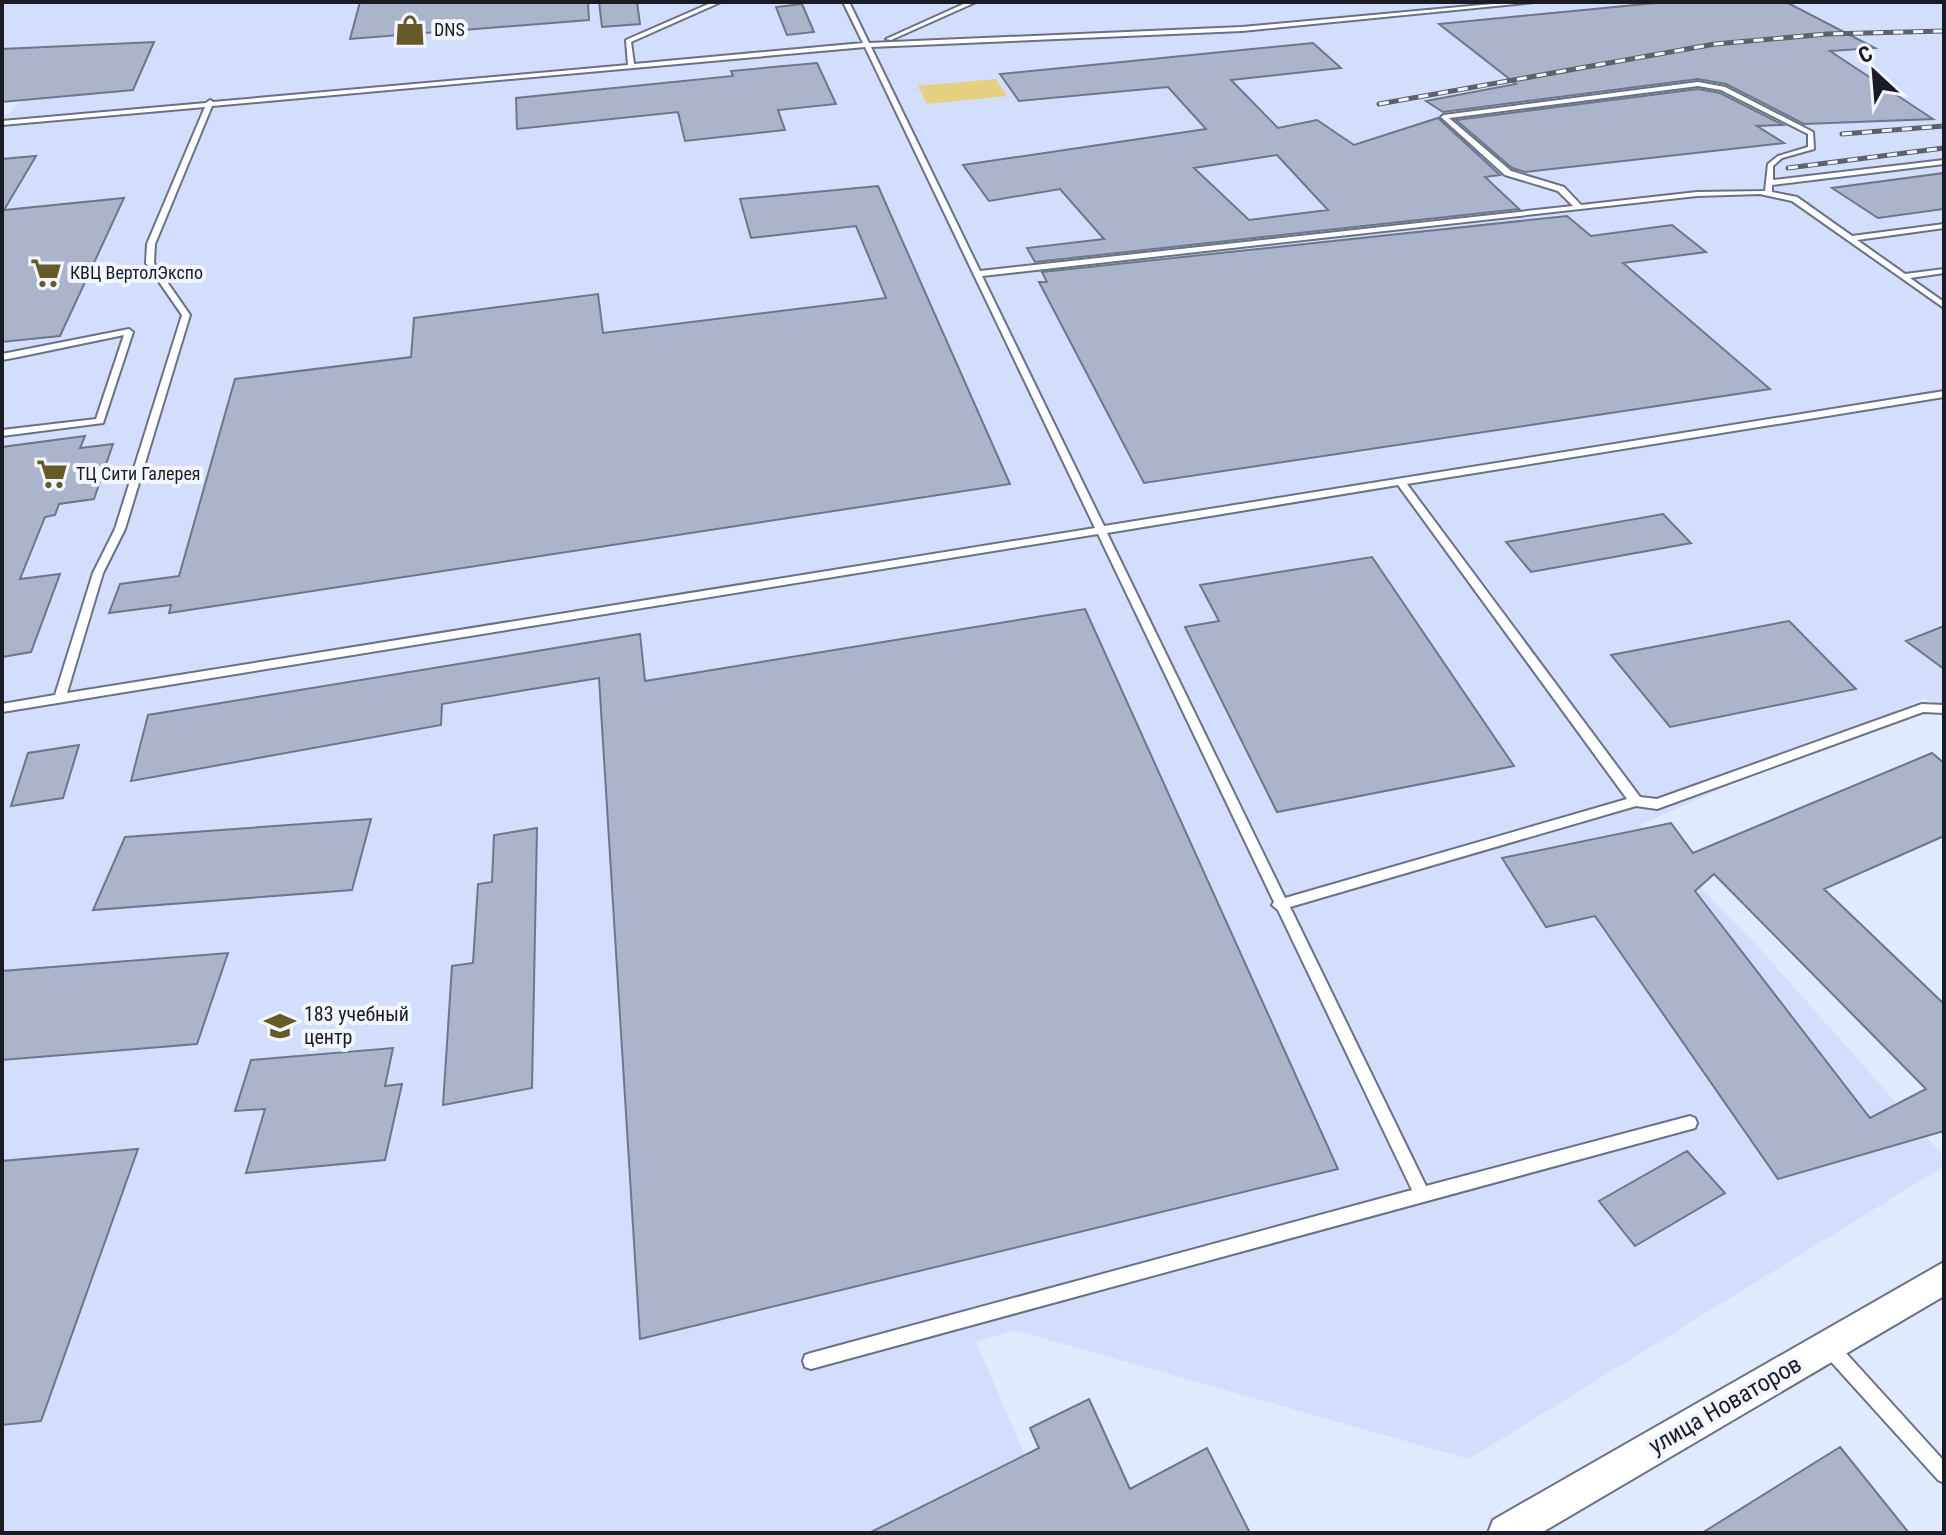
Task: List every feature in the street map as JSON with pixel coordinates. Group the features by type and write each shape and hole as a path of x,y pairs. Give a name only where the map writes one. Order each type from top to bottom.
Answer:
{"street":[{"name":"улица Новаторов","path":"1506,1533 1944,1278"}],"lane":[{"path":"631,65 628,41 718,2"},
{"path":"846,2 1279,905 1422,1195"},
{"path":"866,45 903,36 973,2"},
{"path":"2,123 866,45 1242,29 1532,2"},
{"path":"1579,207 1561,189 1508,173 1444,117 1698,84 1723,88 1811,133 1812,148 1780,157 1770,165 1768,194"},
{"path":"60,699 98,573 120,529 186,315 150,263 151,244 210,102"},
{"path":"1769,183 1944,162"},
{"path":"979,274 1712,193 1768,194 1794,199 1944,306"},
{"path":"1850,239 1944,226"},
{"path":"1903,277 1944,271"},
{"path":"2,357 42,352 81,339 129,332 100,421 2,433"},
{"path":"2,708 1944,394"},
{"path":"1401,482 1636,801"},
{"path":"1279,905 1636,801 1657,804 1922,708 1944,709"},
{"path":"811,1361 1690,1123"},
{"path":"1828,1345 1944,1474"}],"shaded area":[{"path":"2,2 1944,2 1944,710 1924,698 1640,825 1762,951 1944,1157 1944,1166 1469,1459 1014,1330 976,1342 1058,1533 2,1533 2,116 10,113 41,78 2,79"},
{"path":"996,79 1007,96 927,104 918,86"}],"building":[{"path":"360,2 588,2 589,20 350,39"},
{"path":"599,2 637,2 640,24 602,27"},
{"path":"1666,2 1786,2 1875,48 1830,51 1933,119 1804,124 1726,84 1698,79 1443,112 1426,101 1516,84 1439,24"},
{"path":"802,4 814,32 787,35 776,7"},
{"path":"154,42 133,90 2,102 2,49"},
{"path":"1313,43 1341,68 1231,80 1278,128 1317,120 1354,145 1438,118 1500,175 1485,177 1519,209 1035,262 1027,248 1104,239 1060,189 989,201 963,165 1206,129 1168,87 1019,101 1000,74","holes":["1277,155 1328,210 1249,220 1194,168"]},
{"path":"817,63 836,104 778,110 785,130 685,141 678,112 517,129 516,98 733,76 731,71"},
{"path":"1698,89 1720,93 1783,125 1757,126 1784,143 1525,172 1512,168 1456,120"},
{"name":"КВЦ ВертолЭкспо","path":"36,156 4,210 124,198 60,336 2,342 2,159"},
{"path":"1944,173 1944,209 1878,218 1832,188"},
{"path":"878,186 1010,484 169,613 171,605 109,613 120,584 179,576 235,379 411,357 414,318 598,294 603,333 886,298 856,226 751,238 740,199"},
{"path":"1567,216 1591,236 1672,225 1706,252 1623,263 1770,389 1144,483 1039,282 1047,282 1042,272"},
{"path":"85,436 80,448 113,444 94,499 59,504 55,515 45,517 20,579 60,574 31,652 2,657 2,447"},
{"path":"1663,514 1691,543 1531,572 1506,542"},
{"path":"1372,557 1514,766 1277,812 1185,627 1219,621 1200,585"},
{"path":"1085,609 1338,1169 640,1339 599,678 442,704 441,725 131,781 148,715 640,634 645,681"},
{"path":"1789,621 1856,689 1670,727 1611,655"},
{"path":"1944,626 1944,669 1906,641"},
{"path":"79,745 63,798 11,806 28,753"},
{"path":"1932,753 1944,763 1944,836 1824,889 1944,1004 1944,1131 1778,1179 1595,916 1546,927 1502,858 1671,823 1693,853","holes":["1714,874 1926,1089 1870,1118 1695,891"]},
{"path":"371,819 352,890 93,910 125,837"},
{"path":"537,828 532,1088 443,1105 452,966 473,963 478,884 492,882 494,835"},
{"path":"228,953 197,1044 2,1060 2,971"},
{"path":"393,1048 385,1086 402,1084 385,1160 246,1173 265,1109 235,1111 251,1060"},
{"path":"138,1149 41,1421 2,1425 2,1161"},
{"path":"1687,1151 1725,1193 1635,1246 1599,1201"},
{"path":"1089,1399 1130,1489 1207,1448 1250,1533 869,1533 1039,1448 1030,1428"},
{"path":"1840,1447 1909,1533 1702,1533"}],"railway":[{"path":"1379,104 1715,44 1827,34 1944,31"},
{"path":"1842,134 1944,126"},
{"path":"1788,168 1944,148"}],"place":[{"name":"DNS","path":"410,30"},
{"name":"КВЦ ВертолЭкспо","path":"46,273"},
{"name":"ТЦ Сити Галерея","path":"52,474"},
{"name":"183 учебный центр","path":"280,1026"}]}
